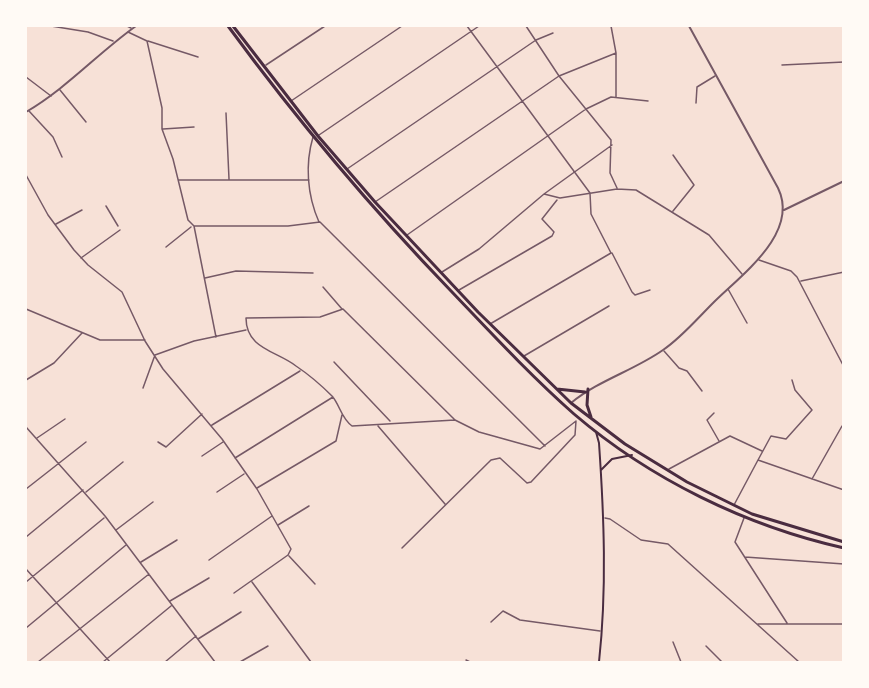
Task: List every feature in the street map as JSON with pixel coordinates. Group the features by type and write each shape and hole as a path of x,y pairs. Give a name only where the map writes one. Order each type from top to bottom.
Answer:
{"highway":[{"path":"228,26 286,105 490,324 571,403 625,444 733,506 782,524 843,542"},
{"path":"233,26 315,136 420,259 547,389 577,416 680,485 744,518 843,548"},
{"path":"555,388 586,390 587,405 592,419"}],"main road":[{"path":"594,428 599,443 604,518 602,632 599,663"},
{"path":"601,470 612,459 632,455"}],"street":[{"path":"51,26 88,32 113,41"},
{"path":"126,26 132,29"},
{"path":"62,157 53,137 27,111 60,90 113,41 136,26"},
{"path":"264,67 325,26"},
{"path":"291,102 402,26"},
{"path":"467,26 590,193 591,214 632,292 635,295 650,290"},
{"path":"479,26 315,136 307,158 309,180 320,222 544,446"},
{"path":"526,26 559,76 612,145 610,173 617,189"},
{"path":"611,26 616,53 616,98"},
{"path":"571,403 586,390 664,350 759,260 774,236 784,210 778,188 689,26"},
{"path":"127,32 147,41 198,57"},
{"path":"346,169 536,40 553,33"},
{"path":"147,41 162,108 162,129 193,226 216,338"},
{"path":"375,202 559,76 616,53"},
{"path":"782,65 843,62"},
{"path":"696,103 697,87 716,75"},
{"path":"26,77 51,96"},
{"path":"60,90 86,122"},
{"path":"406,235 548,138 586,109 608,98 648,101"},
{"path":"226,113 229,180"},
{"path":"162,129 194,127"},
{"path":"441,272 479,249 544,194 612,145"},
{"path":"672,212 694,185 673,155"},
{"path":"26,175 56,225 81,259 122,292 145,340 163,369 212,426 256,489 291,549 288,555 234,592"},
{"path":"178,180 309,180"},
{"path":"784,210 843,181"},
{"path":"26,186 30,183"},
{"path":"544,194 558,198 617,189 636,190 709,235 743,275"},
{"path":"458,290 552,236 554,232 542,219 558,198"},
{"path":"106,206 118,226"},
{"path":"56,225 82,210"},
{"path":"166,247 193,226 288,226 320,222"},
{"path":"81,259 120,230"},
{"path":"490,324 611,253"},
{"path":"759,260 791,271 800,282 843,367"},
{"path":"204,278 236,271 313,273"},
{"path":"800,282 843,272"},
{"path":"324,287 342,309 455,420 479,432 535,449 544,446 576,421"},
{"path":"727,289 747,323"},
{"path":"523,357 609,306"},
{"path":"26,309 100,340 145,340"},
{"path":"342,309 320,316 248,317 245,320 247,330 258,345 301,370 333,396 342,415 356,427 377,426 391,422 455,420"},
{"path":"142,388 155,355 194,341 247,330"},
{"path":"26,380 54,363 82,332"},
{"path":"664,350 679,368 687,371 702,391"},
{"path":"334,362 391,422"},
{"path":"212,426 301,370"},
{"path":"733,506 771,436 786,440 811,413 812,406 795,390 792,380"},
{"path":"235,459 333,396"},
{"path":"714,412 707,420 719,442"},
{"path":"158,442 166,447 202,414"},
{"path":"256,489 336,441 342,415"},
{"path":"402,548 495,458 500,458 527,483 531,482 575,435 577,416"},
{"path":"37,439 65,419"},
{"path":"377,426 446,505"},
{"path":"811,480 842,426"},
{"path":"26,428 60,463 105,516 215,663"},
{"path":"668,470 732,436 762,451"},
{"path":"26,489 86,442"},
{"path":"202,456 223,442"},
{"path":"758,460 843,490"},
{"path":"26,537 123,462"},
{"path":"217,492 244,473"},
{"path":"116,530 153,502"},
{"path":"278,526 309,506"},
{"path":"26,582 105,516"},
{"path":"209,560 272,516"},
{"path":"604,518 610,519 641,540 668,544 799,663"},
{"path":"744,518 735,540 787,623"},
{"path":"140,563 177,540"},
{"path":"26,627 126,545"},
{"path":"288,555 315,584"},
{"path":"744,557 843,564"},
{"path":"26,569 110,663"},
{"path":"38,663 149,574"},
{"path":"169,601 209,578"},
{"path":"251,581 311,663"},
{"path":"102,663 172,605"},
{"path":"491,622 503,611 520,620 602,632"},
{"path":"165,663 197,638 241,612"},
{"path":"757,624 843,624"},
{"path":"673,642 681,663"},
{"path":"240,663 268,646"},
{"path":"706,646 722,663"},
{"path":"466,660 470,663"}]}
